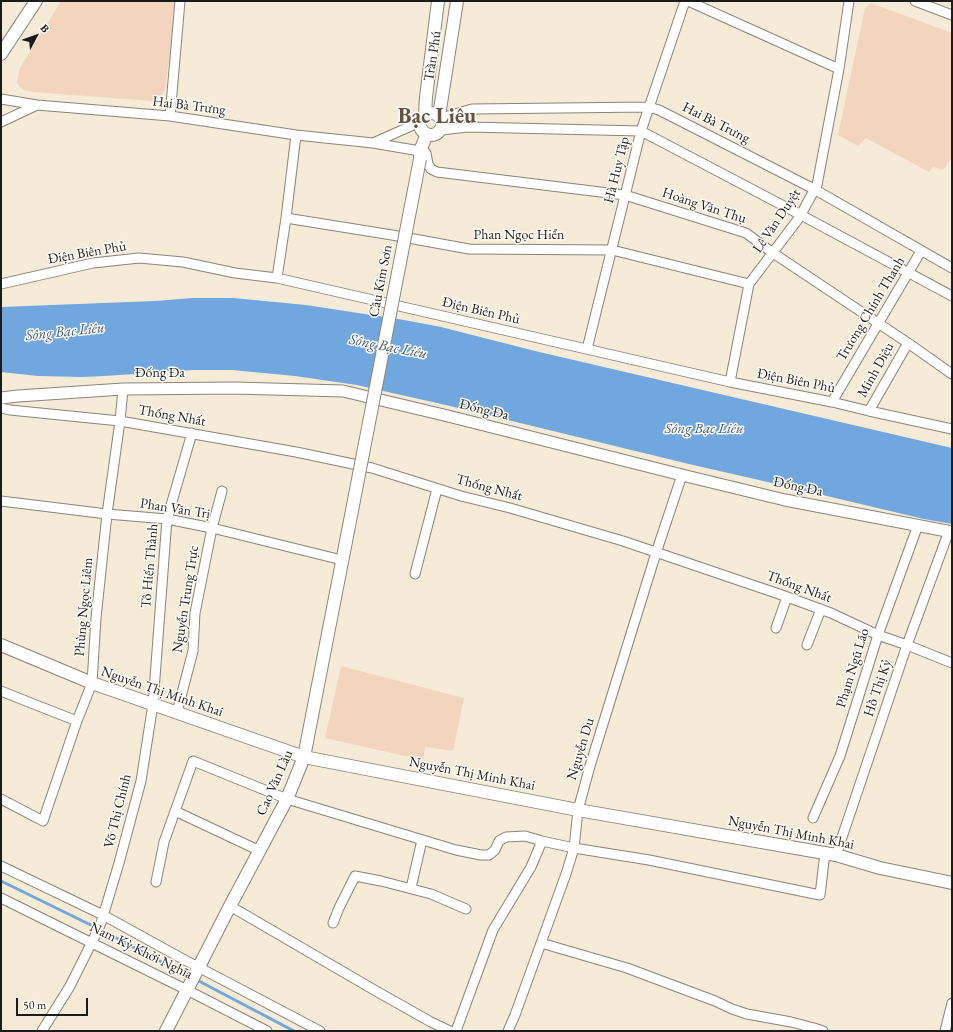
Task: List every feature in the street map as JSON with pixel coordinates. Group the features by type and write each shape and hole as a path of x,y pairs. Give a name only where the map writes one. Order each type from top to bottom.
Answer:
{"main road":[{"path":"1,54 36,1"},
{"name":"Trần Phú","path":"422,119 438,1"},
{"name":"Trần Phú","path":"440,121 458,1"},
{"path":"429,113 432,113 440,121 435,134 427,134 422,129 422,119 429,113"},
{"path":"420,155 427,134"},
{"name":"Cầu Kim Sơn","path":"349,526 420,155"},
{"name":"Cao Văn Lầu","path":"166,1031 287,799 304,757 349,526"},
{"name":"Nguyễn Thị Minh Khai","path":"1,645 92,683 304,757 578,810 830,854 880,868 952,883"}],"street":[{"path":"170,116 180,1"},
{"name":"Hà Huy Tập","path":"587,349 641,131 685,1"},
{"path":"688,1 839,69"},
{"name":"Lê Văn Duyệt","path":"730,382 749,284 801,215 817,186 839,69 849,1"},
{"path":"915,1 952,15"},
{"name":"Hai Bà Trưng","path":"1,99 37,105 170,116 296,135 373,143 420,155"},
{"path":"1,122 37,105"},
{"name":"Hai Bà Trưng","path":"440,121 472,109 649,107 659,110 814,190 952,268"},
{"path":"373,143 422,119"},
{"path":"440,121 468,127 641,131 952,296"},
{"path":"277,278 296,135"},
{"name":"Hoàng Văn Thụ","path":"420,155 426,153 428,164 431,169 437,172 625,195 746,233 773,254 908,343 952,374"},
{"name":"Phan Ngọc Hiển","path":"286,218 469,249 612,250 749,284"},
{"name":"Trương Chính Thanh","path":"832,402 921,251"},
{"name":"Điện Biên Phủ","path":"1,284 93,263 139,258 183,262 235,273 277,278 730,382 832,402 869,412 952,429"},
{"name":"Minh Diệu","path":"869,412 908,343"},
{"name":"Đống Đa","path":"1,398 123,389 234,388 343,391 448,416 682,476 785,500 951,531"},
{"name":"Phùng Ngọc Liêm","path":"1,799 44,821 77,721 92,683 96,618 106,514 120,421 123,389"},
{"name":"Thống Nhất","path":"1,408 120,421 296,452 372,468 437,489 517,510 622,541 787,597 830,613 878,635 952,663"},
{"name":"Tô Hiến Thành","path":"153,704 167,519 192,433"},
{"name":"Nguyễn Du","path":"508,1031 566,874 574,848 578,810 590,766 656,553 682,476"},
{"path":"415,574 437,489"},
{"name":"Nguyễn Trung Trực","path":"177,712 193,652 196,613 212,528 222,491"},
{"name":"Phan Văn Trị","path":"1,501 106,514 167,519 212,528 342,560"},
{"name":"Phạm Ngũ Lão","path":"813,818 840,756 878,635 918,525"},
{"name":"Hồ Thị Kỷ","path":"574,848 649,860 820,896 830,854 907,645 951,531"},
{"path":"776,628 787,597"},
{"path":"807,645 821,610"},
{"path":"1,691 77,721"},
{"name":"Võ Thị Chính","path":"92,943 102,919 119,863 141,781 153,704"},
{"path":"156,882 164,842 193,761 287,799 456,850 489,855 495,850 499,841 506,837 526,836 574,848"},
{"path":"175,812 260,851"},
{"path":"411,888 422,840"},
{"path":"456,1031 493,930 531,867 542,841"},
{"path":"1,866 197,971 320,1031"},
{"path":"333,923 338,908 355,876 432,894 466,909"},
{"name":"Nam Kỳ Khởi Nghĩa","path":"1,898 187,989 267,1031"},
{"path":"230,906 430,1022 450,1031"},
{"path":"42,1031 70,986 92,943"},
{"path":"541,943 627,968 742,1012 791,1022 823,1031"},
{"path":"945,1031 952,1003"}],"shaded area":[{"path":"61,1 176,1 165,90 160,97 152,101 33,92 24,90 20,87 17,83 20,68"},
{"path":"871,3 952,33 952,159 943,170 933,167 929,172 866,138 858,146 838,135 865,8"},
{"path":"341,666 464,698 453,751 425,747 423,760 325,738"}],"water":[{"name":"Sông Bạc Liêu","path":"193,298 233,298 306,305 441,327 535,351 952,448 952,524 924,519 357,385 295,376 232,370 194,370 82,377 38,376 1,372 1,307 155,301"}],"waterway":[{"path":"1,881 101,930 190,977"},
{"path":"195,979 294,1031"}],"district":[{"name":"Bạc Liêu","path":"437,117"}]}
